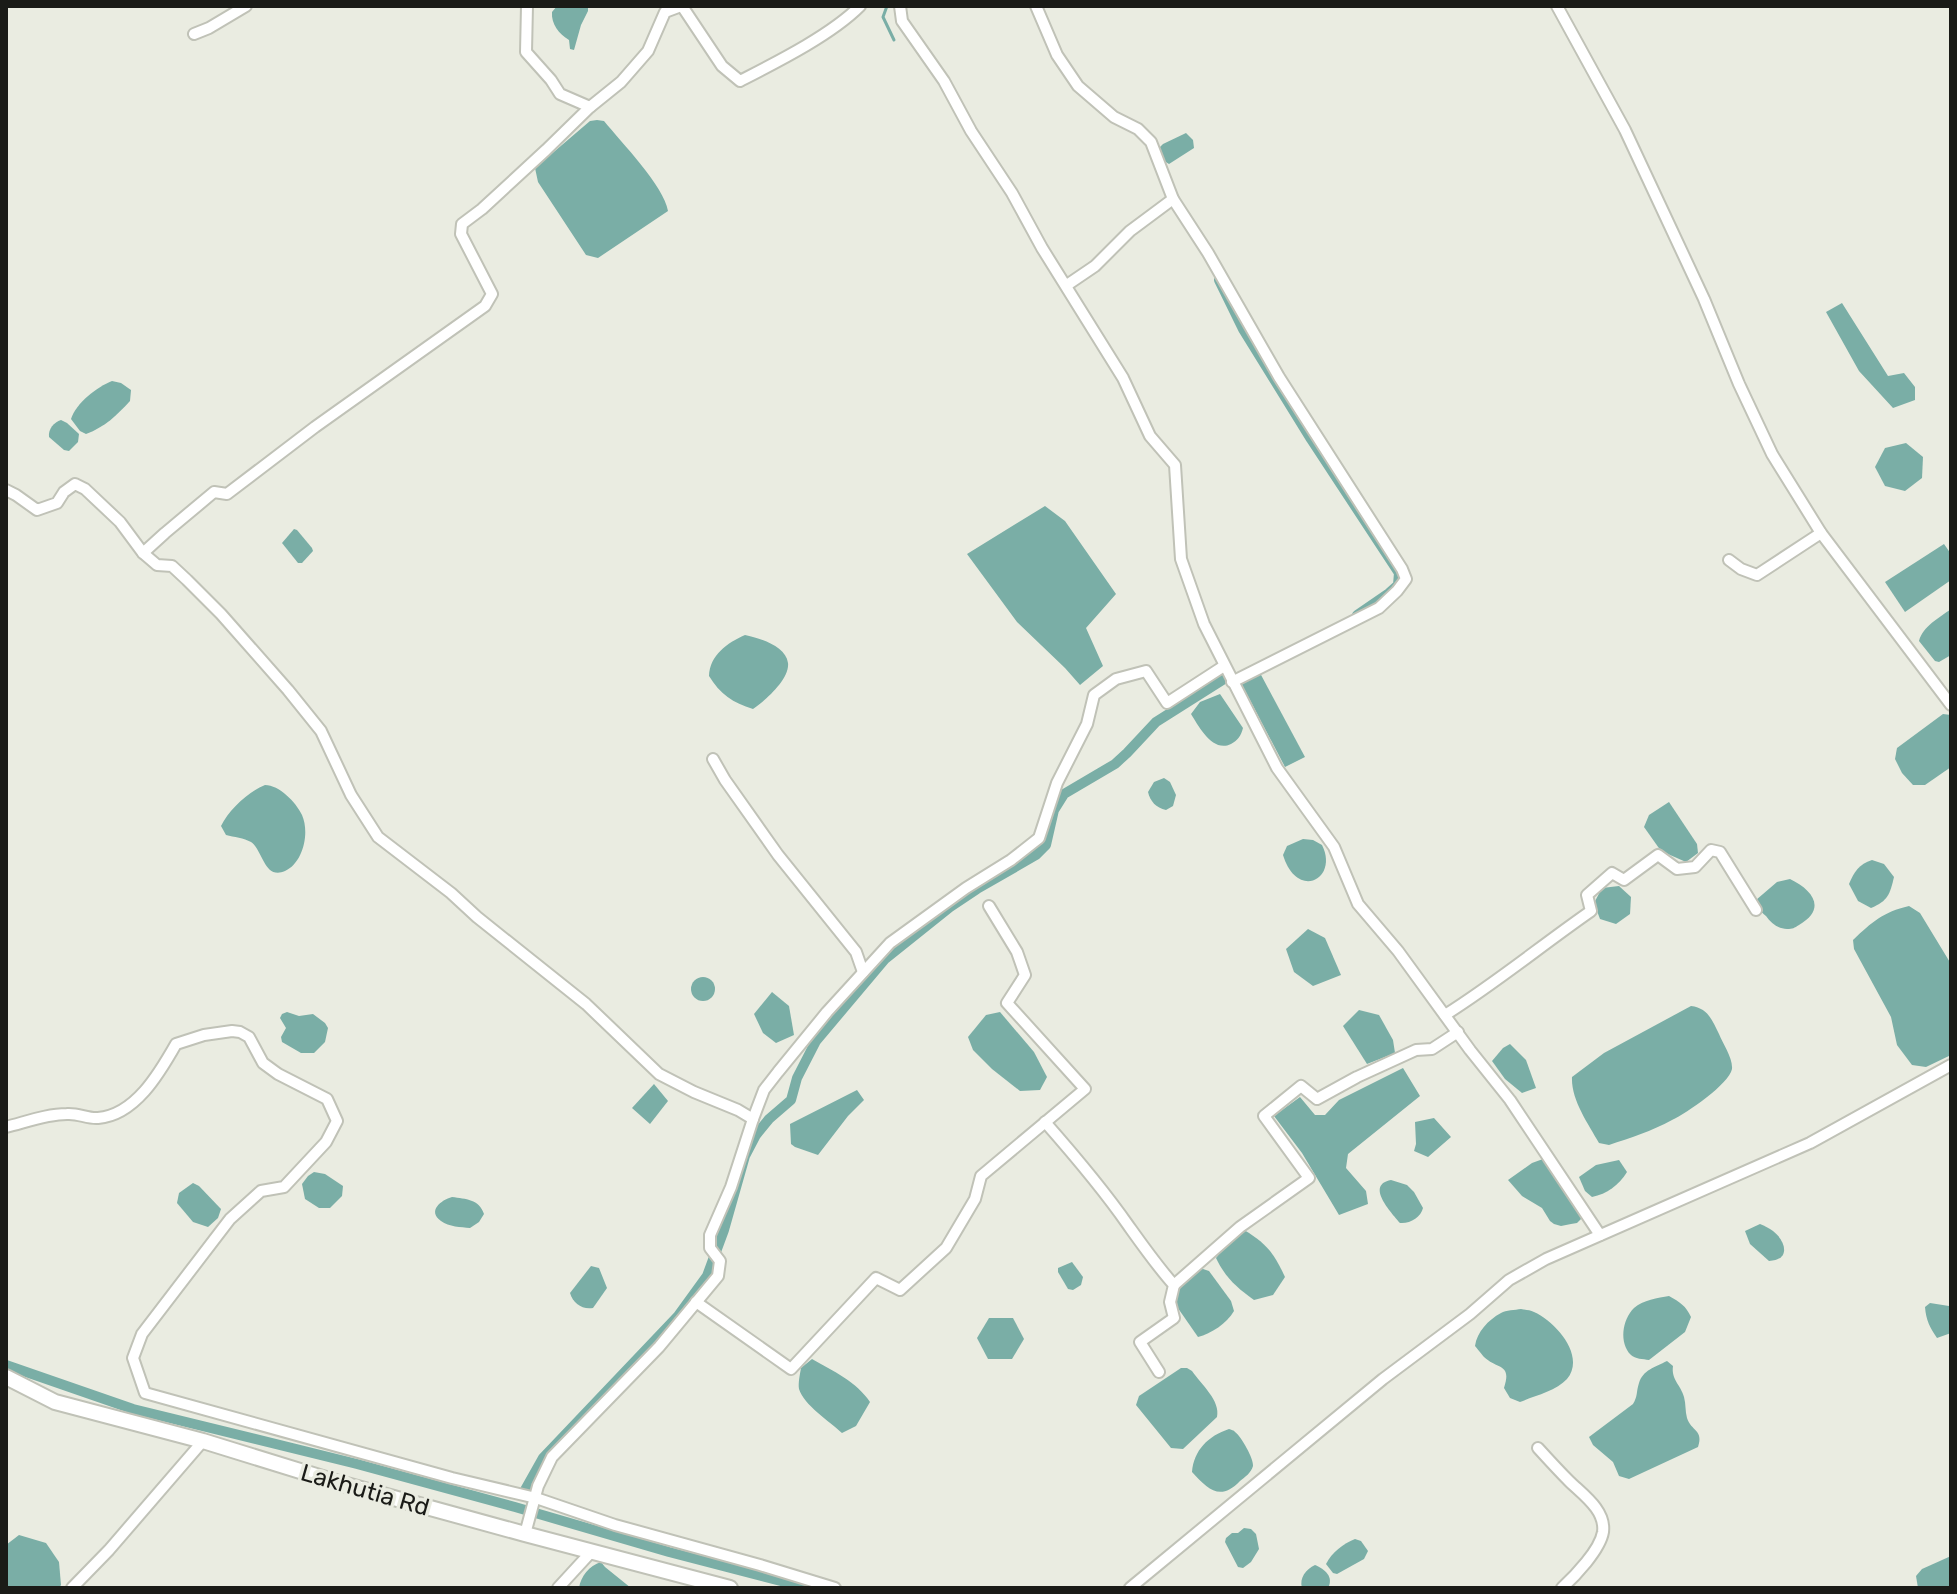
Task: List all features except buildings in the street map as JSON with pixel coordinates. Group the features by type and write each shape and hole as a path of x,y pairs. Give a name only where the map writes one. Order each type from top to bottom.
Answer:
{"street":[{"path":"194,34 246,6"},
{"path":"527,6 526,52 560,94 590,107"},
{"path":"143,553 214,492 227,494 485,306 492,294 461,234 462,224 621,82 648,51 665,12 682,6 722,66 740,81 781,60 848,18 860,6"},
{"path":"900,6 902,21 944,81 971,131 1012,193 1042,248 1123,378 1150,436 1175,465 1181,559 1204,624 1277,768 1334,847 1358,904 1398,951 1510,1100 1600,1235"},
{"path":"1036,6 1057,55 1078,86 1114,117 1138,129 1151,142 1173,199 1208,253 1279,377 1406,579 1379,608 1232,682"},
{"path":"1557,6 1625,130 1772,454 1821,533 1951,705"},
{"path":"1067,285 1095,266 1130,231 1173,199"},
{"path":"6,490 37,510 57,503 64,492 75,484 85,489 120,522 143,553 157,565 172,566 187,580 288,690 321,731 351,795 378,837 586,1004 659,1074 753,1119"},
{"path":"1729,560 1757,575 1821,533"},
{"path":"525,1534 538,1486 552,1457 659,1347 718,1276 720,1261 710,1248 710,1235 731,1187 764,1090 771,1081 827,1012 890,943 1039,838 1057,783 1087,724 1094,695 1116,679 1146,671 1167,703 1224,666"},
{"path":"713,759 778,855 856,952 863,972"},
{"path":"1445,1015 1591,911 1587,895 1612,873 1624,880 1658,855 1677,869 1695,867 1711,850 1720,852 1756,910"},
{"path":"696,1302 791,1369 876,1278 900,1290 946,1248 975,1199 981,1176 1085,1089 1007,1003 1025,975 1017,952 989,906"},
{"path":"6,1127 64,1114 95,1118 120,1113 145,1090 176,1044 204,1035 232,1031 249,1037 263,1063 327,1099 337,1121 326,1142 284,1187 261,1191 230,1219 142,1334 133,1358 145,1393 452,1478 536,1498 615,1525 835,1588"},
{"path":"1159,1372 1140,1342 1174,1318 1170,1302 1174,1285 1240,1227 1309,1178 1264,1116 1301,1086 1317,1099 1406,1054 1432,1049 1458,1032"},
{"path":"1130,1588 1383,1379 1470,1314 1509,1280 1546,1259 1810,1143 1951,1065"},
{"path":"1045,1122 1075,1156 1174,1285"},
{"name":"Lakhutia Rd","path":"6,1377 55,1402 203,1441 339,1483 707,1585 730,1588"},
{"path":"72,1588 203,1441"},
{"path":"1538,1448 1592,1504 1600,1516 1603,1531 1597,1547 1562,1588"},
{"path":"558,1588 592,1551"}],"water":[{"path":"557,6 588,6 574,50 570,49 569,40 554,25 552,12"},
{"path":"590,121 604,121 641,164 659,189 668,211 598,258 586,255 538,182 535,168"},
{"path":"1186,133 1193,140 1194,148 1169,164 1161,159 1158,149"},
{"path":"1842,303 1888,376 1904,373 1915,387 1915,400 1893,408 1859,371 1826,312"},
{"path":"112,381 131,390 130,401 99,428 86,434 80,431 71,419 77,407"},
{"path":"61,420 79,434 78,442 69,451 49,437 52,426"},
{"path":"1906,443 1923,457 1922,478 1905,491 1885,486 1875,467 1885,448"},
{"path":"1045,506 1065,521 1116,594 1086,628 1103,666 1080,685 1017,622 967,554"},
{"path":"294,529 313,551 302,563 298,563 282,543"},
{"path":"1944,544 1951,554 1951,580 1905,612 1885,582"},
{"path":"1951,609 1951,655 1935,661 1919,641 1928,627"},
{"path":"745,635 777,647 788,663 781,682 753,709 728,697 709,676 713,662 721,651"},
{"path":"1260,673 1305,757 1285,767 1241,683"},
{"path":"1220,694 1243,728 1237,739 1224,746 1207,737 1191,714 1200,702"},
{"path":"1943,714 1951,715 1951,767 1925,785 1913,785 1895,759 1897,748"},
{"path":"1164,778 1170,782 1176,795 1173,806 1166,810 1154,804 1148,792 1154,782"},
{"path":"265,785 286,795 299,810 304,822 305,839 300,855 291,867 278,873 268,868 251,842 226,835 221,826 240,802"},
{"path":"1669,802 1697,844 1698,853 1686,862 1661,851 1644,827 1649,815"},
{"path":"1303,839 1322,845 1326,857 1321,875 1314,880 1297,878 1283,855 1287,846"},
{"path":"1872,860 1884,864 1894,877 1887,896 1871,908 1858,901 1849,884 1858,869"},
{"path":"1790,879 1810,894 1815,906 1808,919 1793,928 1784,929 1770,921 1759,909 1756,900 1777,882"},
{"path":"1619,886 1631,897 1630,914 1616,924 1600,919 1594,903 1602,888"},
{"path":"1909,906 1920,913 1951,964 1951,1055 1926,1067 1912,1065 1897,1045 1891,1017 1854,949 1853,940 1878,918"},
{"path":"1308,929 1325,938 1341,975 1313,986 1294,972 1286,949"},
{"path":"703,977 711,981 715,989 711,997 703,1001 695,997 691,989 695,981"},
{"path":"772,992 789,1006 794,1035 776,1043 763,1033 754,1014"},
{"path":"1691,1006 1705,1012 1714,1024 1731,1060 1729,1075 1706,1098 1672,1120 1609,1145 1599,1143 1577,1103 1572,1077 1604,1053"},
{"path":"1359,1010 1379,1015 1393,1040 1395,1053 1367,1064 1343,1026"},
{"path":"287,1012 299,1016 313,1014 325,1023 328,1028 325,1042 314,1053 301,1053 282,1042 286,1028 280,1018"},
{"path":"1000,1012 1034,1052 1047,1077 1040,1090 1020,1091 973,1050 968,1037 986,1015"},
{"path":"1510,1044 1526,1060 1536,1088 1522,1093 1505,1079 1492,1061"},
{"path":"1403,1068 1420,1096 1348,1154 1346,1168 1366,1191 1368,1204 1339,1215 1302,1153 1274,1116 1300,1097 1315,1115 1325,1115 1339,1100"},
{"path":"654,1084 668,1101 650,1124 632,1108"},
{"path":"857,1090 864,1100 818,1155 791,1144 790,1124"},
{"path":"1434,1118 1451,1137 1428,1157 1414,1151 1415,1122"},
{"path":"1543,1159 1579,1210 1581,1219 1577,1223 1554,1224 1542,1208 1522,1196 1508,1180"},
{"path":"1619,1160 1627,1172 1616,1185 1592,1197 1585,1191 1579,1177 1596,1165"},
{"path":"314,1172 325,1174 343,1186 342,1196 330,1208 319,1208 305,1199 302,1184"},
{"path":"1391,1180 1407,1185 1423,1208 1408,1222 1400,1223 1382,1199 1380,1187"},
{"path":"193,1183 221,1209 218,1218 208,1227 193,1222 177,1203 179,1193"},
{"path":"452,1197 479,1205 484,1214 479,1222 470,1228 451,1226 441,1221 435,1210 440,1203"},
{"path":"1760,1224 1773,1231 1783,1245 1783,1254 1776,1260 1769,1261 1750,1244 1745,1231"},
{"path":"1244,1230 1269,1249 1285,1277 1273,1295 1254,1300 1232,1282 1216,1258 1230,1240"},
{"path":"1072,1262 1083,1277 1081,1285 1073,1290 1068,1289 1058,1272 1058,1268"},
{"path":"591,1266 599,1268 607,1288 593,1308 585,1308 573,1300 570,1293"},
{"path":"1197,1270 1209,1271 1231,1301 1234,1311 1218,1327 1198,1337 1173,1301 1174,1289"},
{"path":"1669,1296 1682,1305 1691,1317 1685,1332 1649,1360 1633,1356 1627,1350 1624,1338 1630,1313 1642,1303"},
{"path":"1930,1303 1951,1305 1951,1333 1937,1338 1926,1316 1925,1307"},
{"path":"1521,1309 1534,1312 1551,1323 1566,1341 1573,1360 1572,1370 1562,1383 1520,1402 1510,1398 1504,1388 1505,1371 1484,1357 1475,1346 1481,1331 1492,1319 1503,1312"},
{"path":"989,1318 1013,1318 1024,1339 1012,1359 988,1359 977,1338"},
{"path":"812,1359 851,1383 870,1402 856,1426 842,1433 811,1407 802,1395 799,1387 801,1368"},
{"path":"1667,1361 1673,1366 1673,1375 1683,1393 1687,1418 1698,1434 1698,1447 1629,1479 1619,1476 1613,1462 1593,1445 1589,1437 1633,1404 1643,1375"},
{"path":"1181,1368 1192,1371 1213,1399 1217,1411 1217,1417 1183,1449 1171,1448 1136,1405 1139,1396"},
{"path":"1229,1429 1235,1431 1244,1443 1253,1466 1248,1475 1233,1487 1226,1491 1214,1491 1192,1472 1193,1464 1203,1445"},
{"path":"1244,1528 1256,1534 1259,1549 1243,1568 1238,1567 1225,1542 1232,1533"},
{"path":"19,1535 46,1543 59,1562 59,1588 6,1588 6,1545"},
{"path":"1355,1539 1361,1541 1368,1551 1364,1559 1337,1574 1333,1573 1326,1564 1328,1560 1338,1549"},
{"path":"1951,1556 1951,1588 1918,1588 1916,1576 1922,1569"},
{"path":"601,1562 631,1588 579,1588 586,1572"},
{"path":"1315,1565 1328,1574 1328,1588 1302,1588 1304,1574"}],"waterway":[{"path":"887,6 883,17 894,40"},
{"path":"1219,280 1243,329 1399,573 1398,585 1357,615"},
{"path":"525,1490 543,1458 678,1316 707,1276 745,1156 756,1135 791,1100 797,1078 816,1041 885,959 950,907 1036,855 1046,845 1054,810 1064,794 1115,764 1156,722 1224,679"},
{"path":"6,1365 133,1409 357,1464 808,1588"}]}
